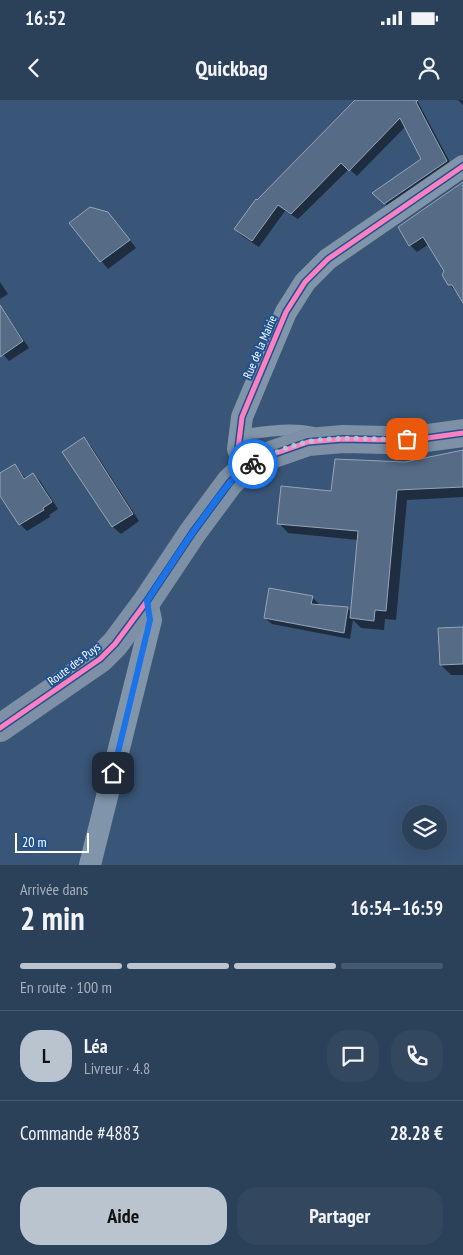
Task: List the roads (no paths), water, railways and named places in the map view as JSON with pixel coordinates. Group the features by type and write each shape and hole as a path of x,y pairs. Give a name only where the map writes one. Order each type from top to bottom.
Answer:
{"main road":[{"name":"Route des Puys","path":"0,728 100,659 116,644 193,532 230,482 245,468 268,456 308,442 343,439 387,440 427,438 463,433"}],"street":[{"name":"Rue de la Mairie","path":"245,468 238,449 242,417 282,320 305,282 328,259 463,166"},
{"path":"90,865 150,620 147,601"}],"lane":[{"name":"Route des Puys","path":"240,435 271,431 304,431 343,439"}]}
